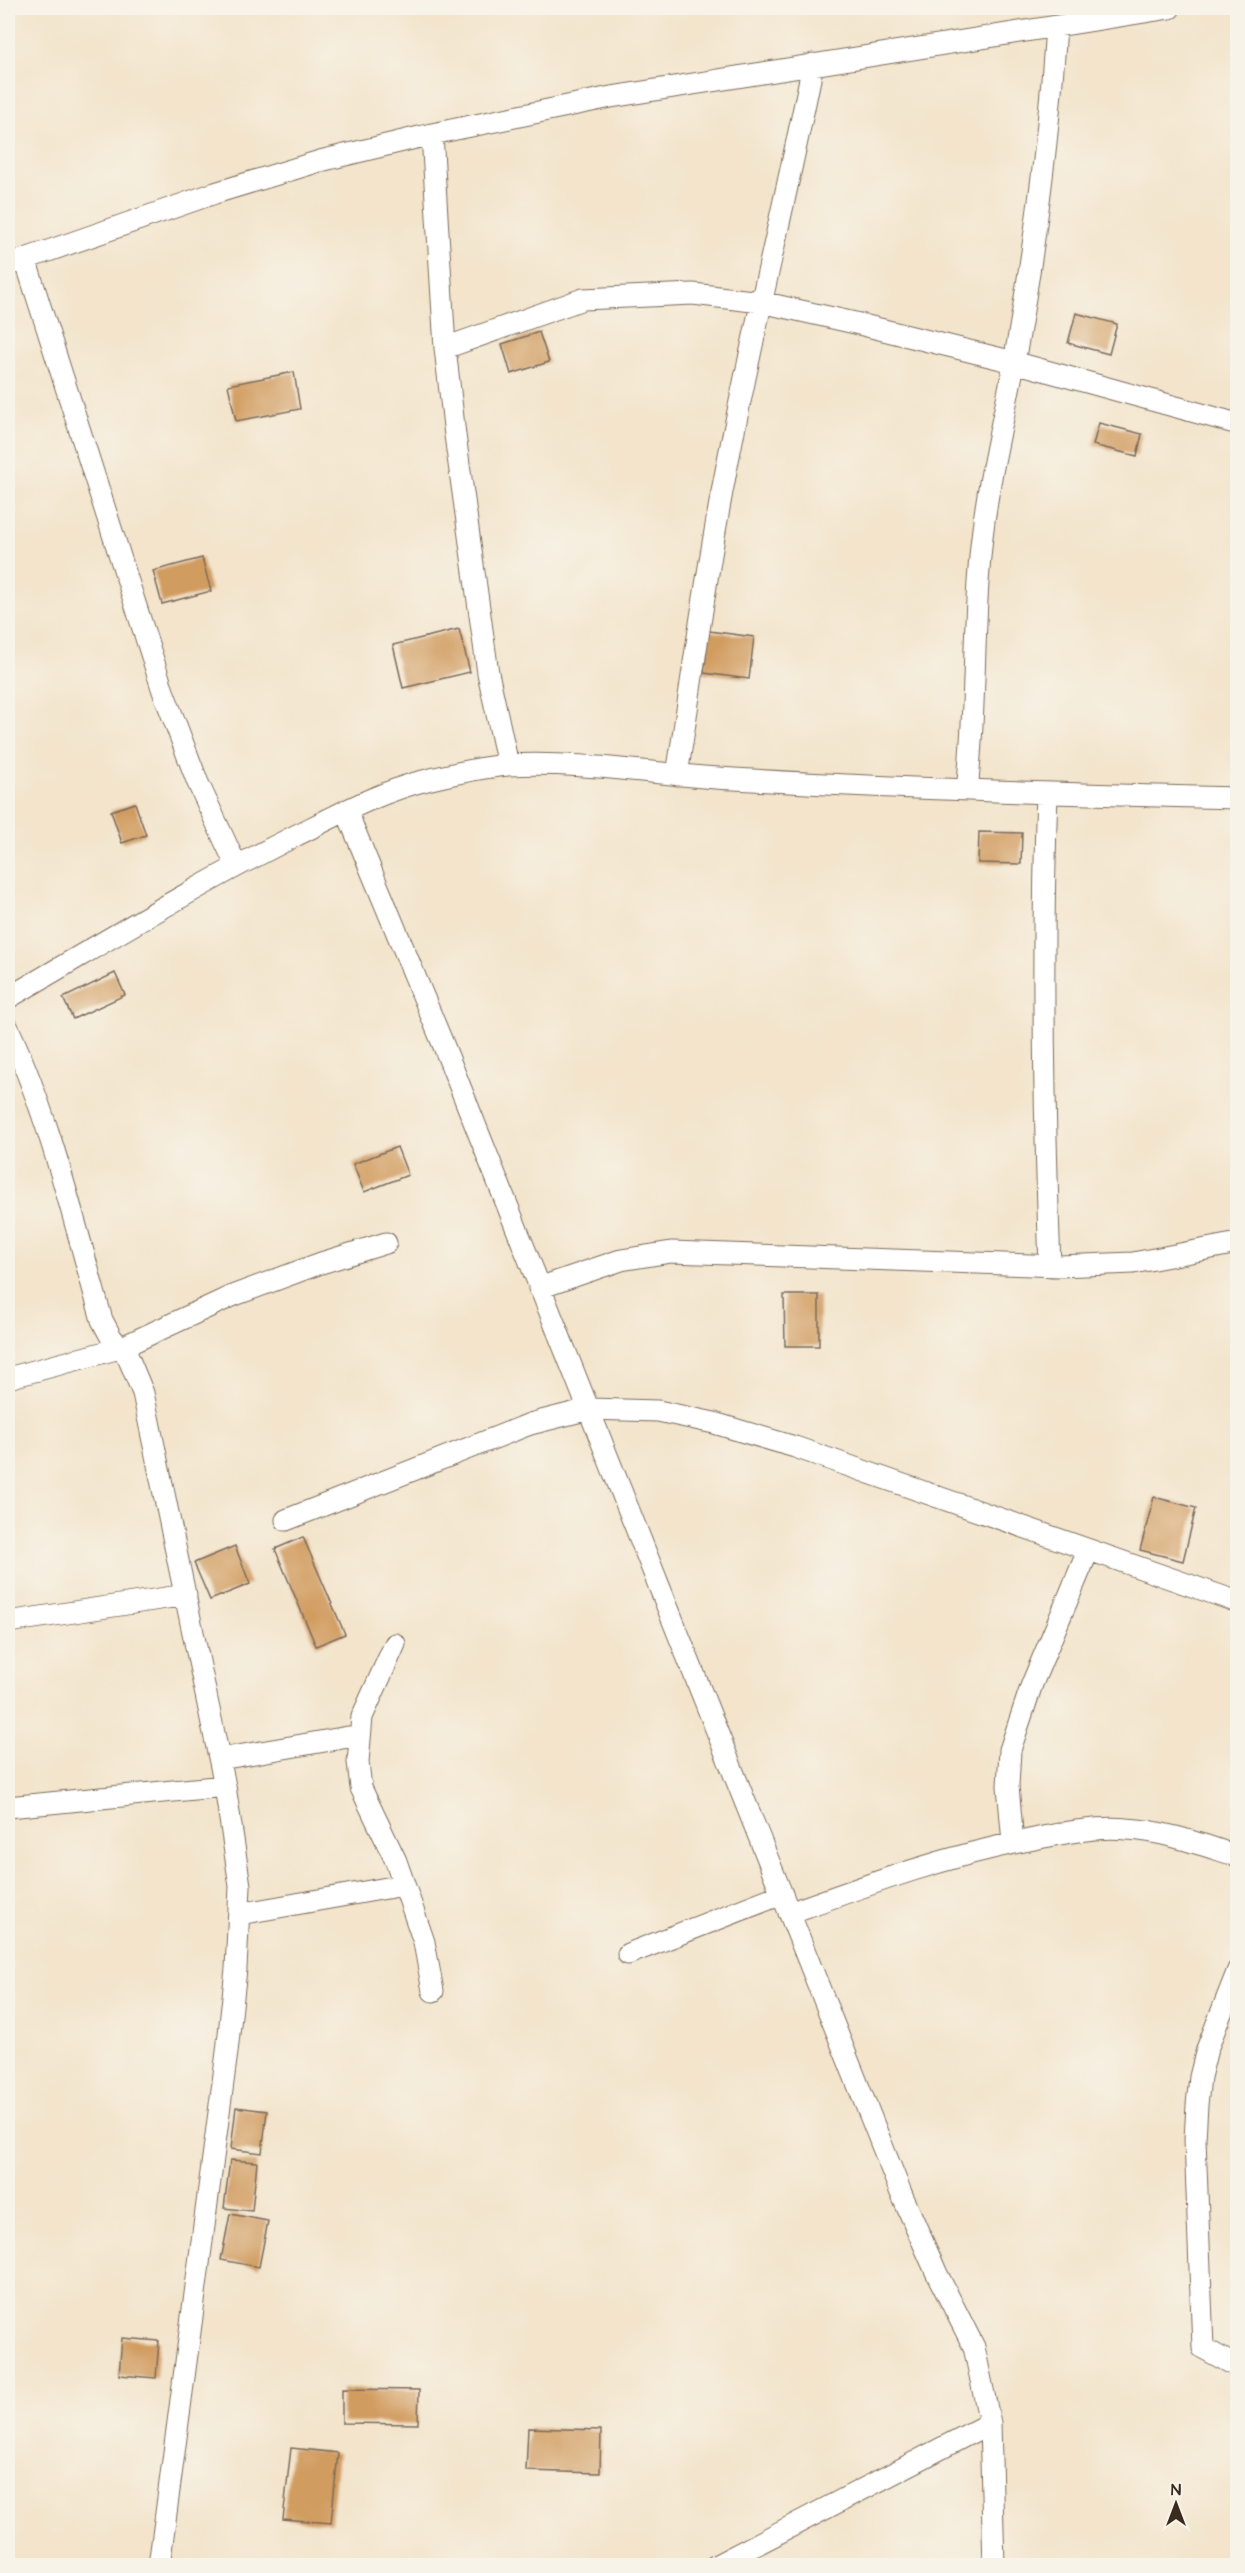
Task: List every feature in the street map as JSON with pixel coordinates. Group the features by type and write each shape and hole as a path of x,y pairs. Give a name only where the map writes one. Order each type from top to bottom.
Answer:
{"street":[{"path":"236,866 198,783 163,691 16,262 215,193 320,161 432,134 611,97 1170,8"},
{"path":"967,790 975,711 976,595 987,501 1014,362 1050,124 1056,26"},
{"path":"677,775 725,474 761,302 786,199 813,64"},
{"path":"432,134 445,348 455,435 489,673 508,765"},
{"path":"445,348 583,299 693,294 761,302 1014,362 1238,424"},
{"path":"8,998 236,866 346,810 393,790 431,779 508,765 595,767 677,775 967,790 1238,798"},
{"path":"1047,793 1043,901 1043,1092 1050,1266"},
{"path":"346,810 443,1044 901,2193 937,2274 974,2347 990,2423 994,2565"},
{"path":"8,1028 22,1058 61,1169 102,1320 111,1337 128,1357 143,1393 220,1759 240,1886 236,1969 227,2052 159,2565"},
{"path":"8,1378 120,1348 232,1296 321,1263 386,1243"},
{"path":"539,1288 621,1260 671,1252 1050,1266 1133,1263 1238,1243"},
{"path":"286,1520 530,1424 589,1409 658,1411 714,1423 795,1448 1238,1602"},
{"path":"1013,1843 1008,1786 1010,1750 1032,1684 1088,1551"},
{"path":"8,1622 186,1595"},
{"path":"395,1644 362,1717 358,1762 361,1788 396,1861 424,1942 433,1991"},
{"path":"220,1759 360,1735"},
{"path":"8,1807 225,1786"},
{"path":"628,1954 786,1903 974,1851 1082,1829 1128,1829 1172,1836 1238,1856"},
{"path":"239,1914 404,1885"},
{"path":"1238,1970 1207,2049 1200,2077 1194,2139 1203,2348 1238,2367"},
{"path":"715,2565 990,2423"}],"building":[{"path":"1076,313 1117,324 1109,354 1068,343"},
{"path":"539,332 549,362 511,374 502,344"},
{"path":"294,372 300,409 236,421 228,385"},
{"path":"1099,423 1142,434 1137,456 1093,445"},
{"path":"202,558 211,591 162,604 153,571"},
{"path":"459,629 470,672 403,688 393,645"},
{"path":"709,631 754,637 749,679 704,673"},
{"path":"135,803 146,835 122,843 111,811"},
{"path":"979,832 1022,833 1021,864 978,863"},
{"path":"115,973 125,995 73,1019 63,998"},
{"path":"397,1147 408,1175 364,1192 353,1164"},
{"path":"784,1295 819,1295 819,1346 785,1346"},
{"path":"1154,1497 1196,1508 1183,1561 1140,1550"},
{"path":"303,1537 345,1634 316,1646 275,1549"},
{"path":"235,1546 250,1584 210,1600 194,1563"},
{"path":"236,2107 267,2111 262,2153 231,2149"},
{"path":"230,2160 257,2162 252,2211 224,2208"},
{"path":"230,2214 268,2221 259,2267 221,2260"},
{"path":"122,2338 159,2341 156,2378 119,2375"},
{"path":"342,2389 419,2390 418,2424 342,2423"},
{"path":"528,2428 601,2430 600,2473 526,2471"},
{"path":"291,2448 338,2453 331,2523 283,2519"}]}
